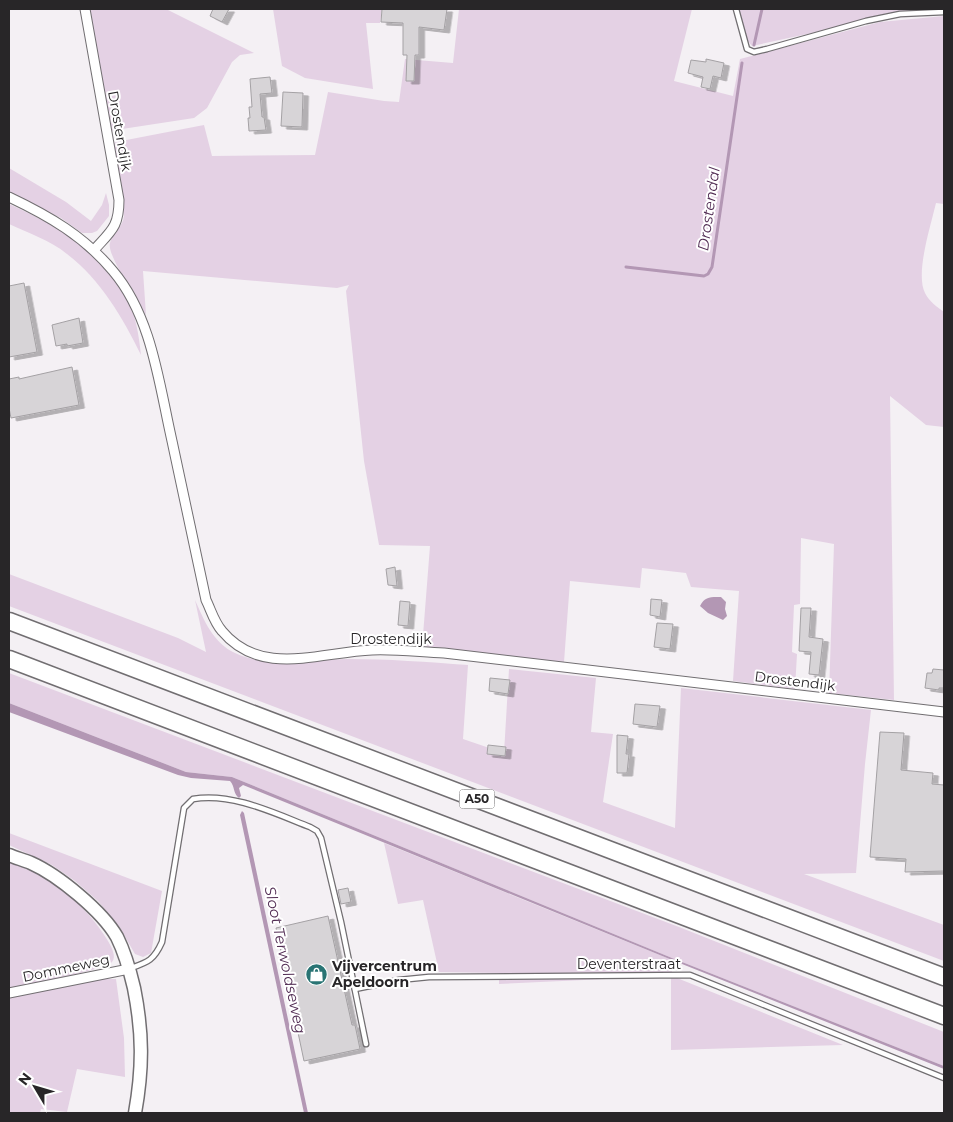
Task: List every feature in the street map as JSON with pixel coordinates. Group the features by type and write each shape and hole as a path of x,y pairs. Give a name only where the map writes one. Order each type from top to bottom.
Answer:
{"highway":[{"name":"A50","path":"9,620 944,978"},
{"path":"9,659 944,1016"}],"street":[{"name":"Drostendijk","path":"85,9 119,200 119,216 112,230 94,250"},
{"name":"Drostendijk","path":"9,197 60,224 94,250 114,272 130,297 143,323 156,367 206,600 221,630 235,644 247,652 260,657 284,660 372,650 444,653 944,712"},
{"path":"9,855 31,863 66,884 99,914 116,937 129,969 140,1018 141,1060 139,1090 134,1113"},
{"name":"Dommeweg","path":"9,993 129,969"}],"lane":[{"path":"736,9 747,49 754,52 866,21 900,14 944,12"},
{"path":"129,969 148,962 157,953 162,942 184,808 193,799 205,797 254,805 317,831 324,846 366,1044"},
{"name":"Deventerstraat","path":"355,990 399,980 429,977 690,975 944,1078"}],"shaded area":[{"path":"87,9 166,9 254,53 240,55 232,62 207,108 194,118 109,131"},
{"path":"273,9 382,9 380,23 366,23 373,89 305,78 282,66"},
{"path":"459,9 692,9 674,81 733,96 740,59 880,22 944,16 944,204 936,203 925,249 922,284 925,293 933,304 944,312 944,427 926,425 890,396 894,700 829,693 834,544 801,538 800,604 794,605 792,652 797,654 795,689 733,681 739,591 691,587 686,573 642,568 640,588 570,581 564,662 422,648 430,546 379,545 364,461 346,291 349,285 337,288 143,271 146,315 118,267 110,249 111,239 122,223 124,216 112,145 116,142 204,125 212,156 315,155 328,92 399,102 405,59 453,63"},
{"path":"738,9 944,9 888,13 826,30 752,46 744,36"},
{"path":"9,168 66,202 91,221 102,205 106,193 109,216 97,231 82,233 61,218 9,194"},
{"path":"9,204 60,230 77,241 106,267 118,282 131,306 137,327 141,355 127,327 101,288 79,264 60,249 9,224"},
{"path":"9,574 178,638 206,652 195,600 215,637 227,649 248,658 276,662 362,659 468,665 463,739 504,753 509,669 596,678 591,732 613,734 603,802 675,828 681,688 871,710 856,873 804,874 944,925 944,961 9,606"},
{"path":"721,597 726,602 727,616 723,620 708,613 700,606 706,599"},
{"path":"9,673 679,927 944,1032 944,1066 672,958 232,777 186,772 9,703"},
{"path":"9,703 186,772 232,777 672,958 944,1066 944,1069 243,785 239,788 241,796 239,798 230,781 178,775 9,712"},
{"path":"242,811 244,813 308,1113 304,1113 240,815"},
{"path":"9,833 162,891 151,953 143,957 135,954 120,928 98,901 75,881 52,865 9,845"},
{"path":"384,843 672,960 672,976 843,1045 671,1050 671,976 499,984 499,973 439,972 423,900 398,904"},
{"path":"9,861 39,874 77,903 99,927 108,941 114,954 112,962 80,973 9,989"},
{"path":"104,979 116,979 124,1038 125,1077 77,1069 67,1112 41,1109 40,1113 9,1113 9,998"}],"building":[{"path":"213,9 229,9 222,22 210,16"},
{"path":"382,9 447,9 444,30 419,27 419,55 415,55 414,81 406,81 407,55 403,55 403,23 381,22"},
{"path":"706,59 724,63 721,78 713,76 710,89 701,87 703,77 688,73 691,60 706,62"},
{"path":"270,77 272,93 260,94 262,117 264,117 266,130 249,131 249,107 252,107 250,79"},
{"path":"283,92 303,93 302,127 281,126"},
{"path":"24,283 37,352 9,357 9,286"},
{"path":"79,318 83,343 56,346 52,325"},
{"path":"72,367 79,405 11,418 9,379 19,377 19,379"},
{"path":"395,567 397,586 388,585 386,569"},
{"path":"651,599 662,600 660,617 650,615"},
{"path":"400,601 410,602 408,626 398,625"},
{"path":"801,608 811,608 809,637 823,639 819,675 809,674 811,652 799,651"},
{"path":"657,623 673,624 670,649 654,647"},
{"path":"933,669 944,670 944,688 939,688 939,690 925,688 927,673 932,673"},
{"path":"490,678 510,680 508,694 489,691"},
{"path":"635,704 660,706 657,727 633,724"},
{"path":"880,732 904,733 901,770 933,773 932,784 944,785 944,871 905,872 906,859 870,857"},
{"path":"617,735 628,736 626,754 629,754 627,773 617,773"},
{"path":"488,745 506,747 505,756 487,754"},
{"path":"348,888 351,902 341,904 338,890"},
{"path":"328,916 352,1025 355,1025 360,1049 304,1061 276,928"}],"waterway":[{"name":"Drostendal","path":"754,45 762,9"},
{"name":"Drostendal","path":"626,267 704,276 708,274 712,267 742,63"}],"place":[{"name":"Vijvercentrum Apeldoorn","path":"316,974"}],"water label":[{"name":"Sloot Terwoldseweg","path":"285,960"}]}
